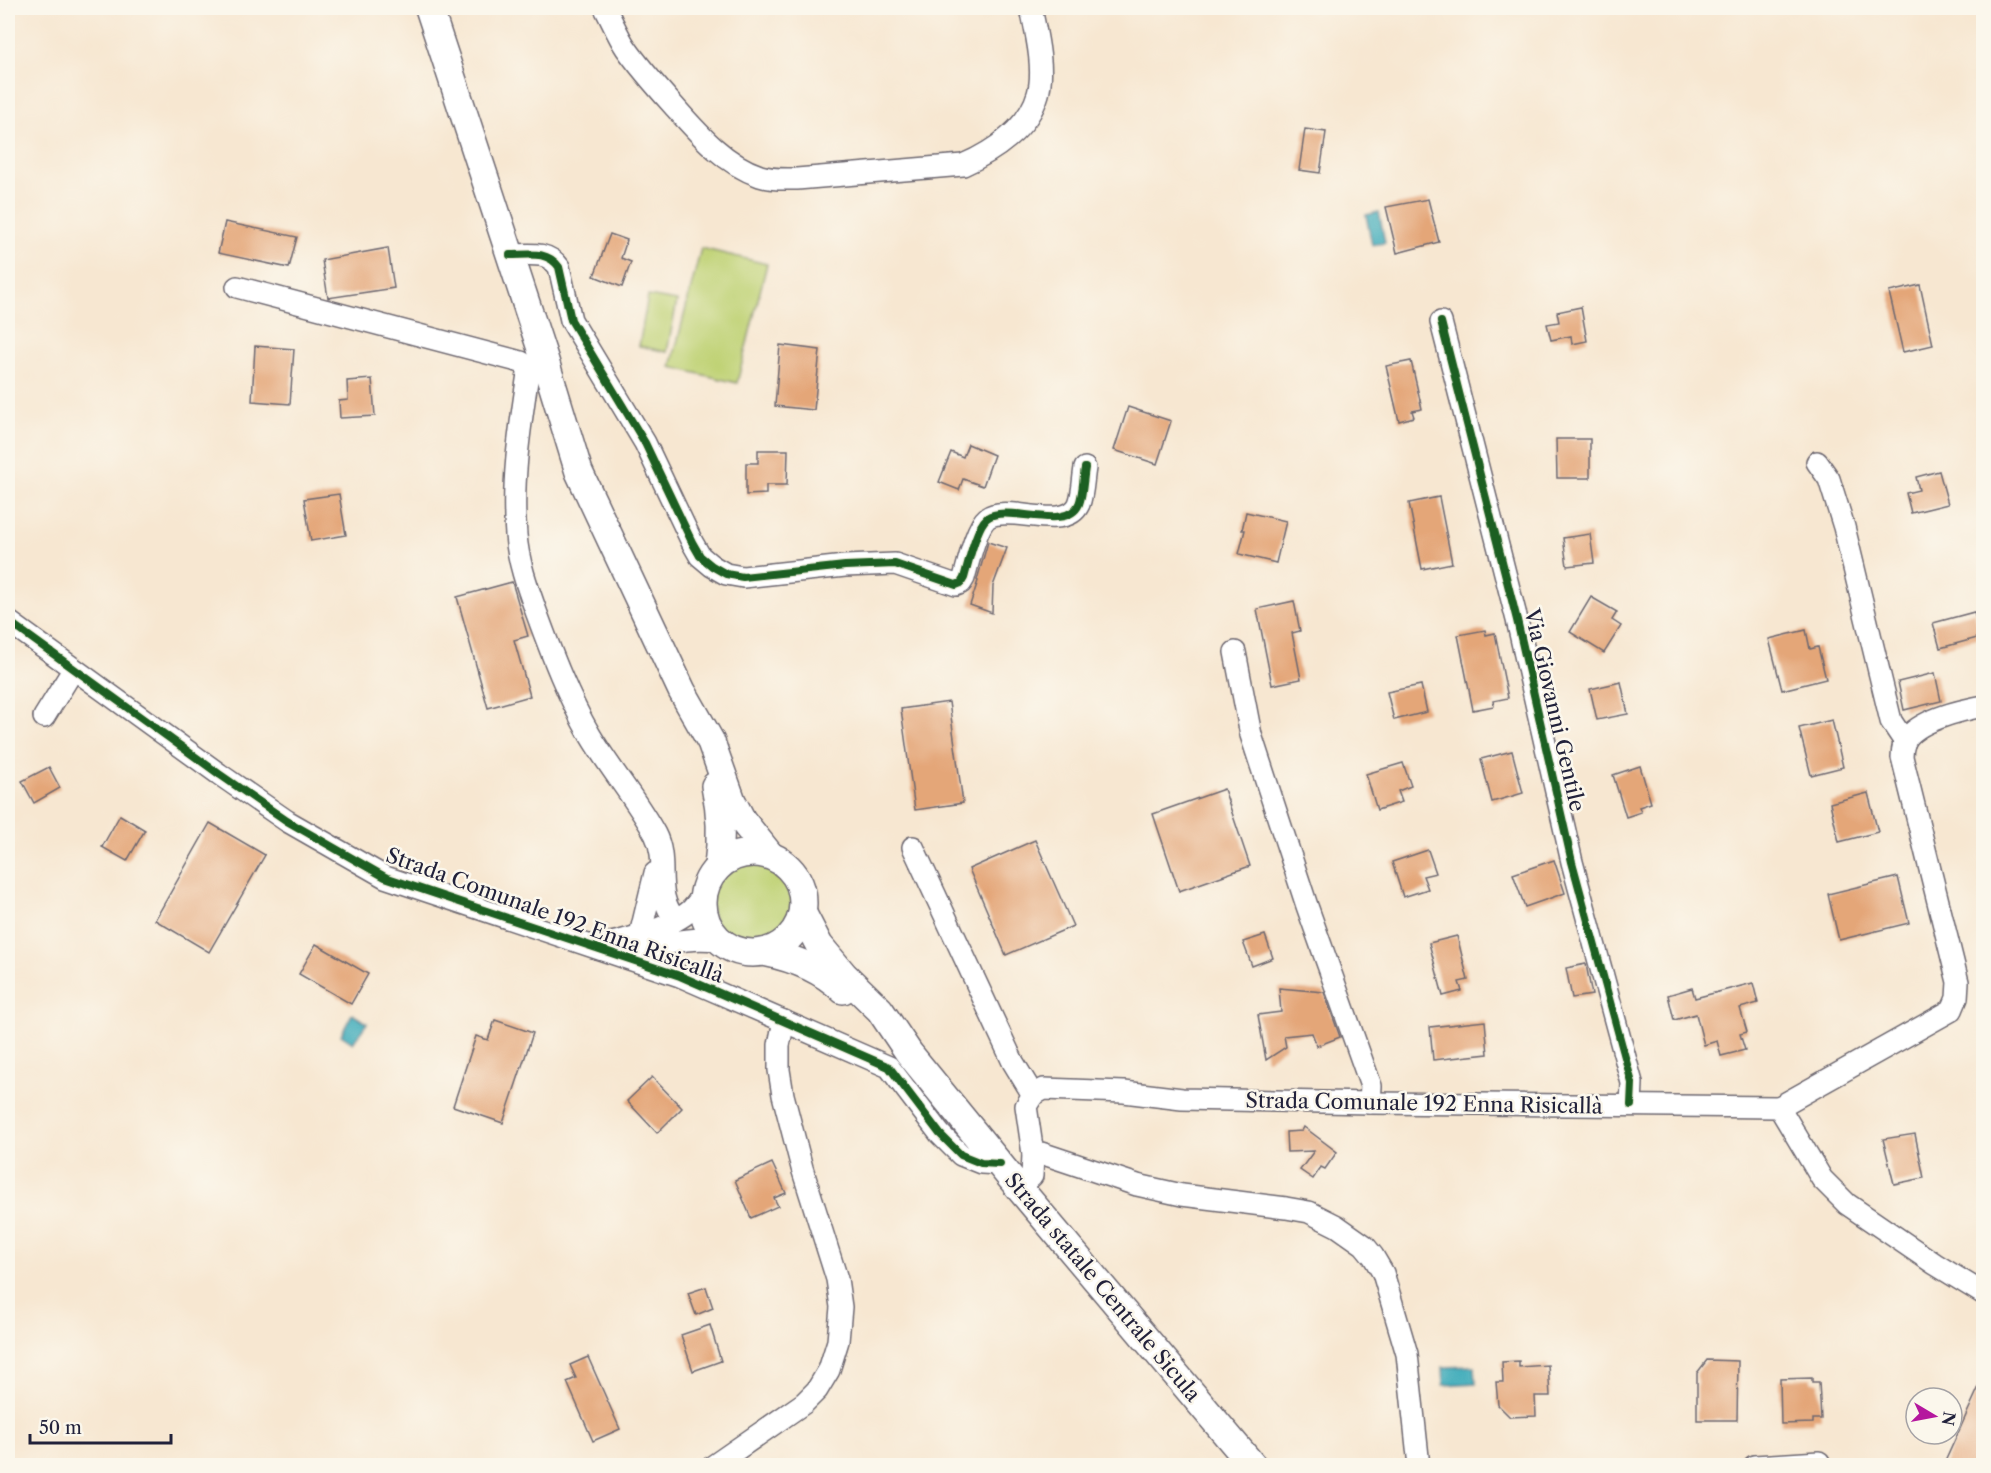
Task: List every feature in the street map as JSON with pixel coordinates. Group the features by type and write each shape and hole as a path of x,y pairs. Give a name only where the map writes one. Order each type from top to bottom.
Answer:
{"main road":[{"path":"429,8 510,255 537,364 579,472 682,691 711,742 741,820 770,855"},
{"path":"682,691 716,786 721,814 718,866"},
{"path":"756,852 770,855 783,861 794,872 801,885 804,899 797,927 789,939 764,952 748,953 733,950 720,941 707,925 702,904 703,894 711,874 729,858 742,853 756,852"},
{"name":"Strada statale Centrale Sicula","path":"802,914 819,945 844,975 880,1010 909,1053 1019,1188 1253,1466"},
{"name":"Strada statale Centrale Sicula","path":"764,952 788,957 812,967 835,982 909,1053"}],"street":[{"path":"605,8 625,46 646,75 720,153 760,176 797,179 963,165 985,155 1004,142 1030,110 1038,94 1038,48 1031,8"},
{"path":"510,255 546,255 559,267 571,320 645,443 700,556 726,574 743,577 845,566 895,564 956,585 964,578 981,526 987,518 1007,514 1052,517 1072,512 1078,505 1085,468"},
{"path":"237,287 521,362 537,364 515,476 516,536 527,585 571,700 657,839 662,864 662,895 668,910 676,920"},
{"name":"Via Giovanni Gentile","path":"1441,322 1517,620 1572,862 1632,1083 1631,1105"},
{"path":"1817,462 1829,478 1844,527 1891,722 1905,742"},
{"name":"Strada Comunale 192 Enna Risicallà","path":"8,621 73,670 287,821 385,877 680,976 889,1067 940,1134 961,1155 981,1163 1000,1164"},
{"path":"1235,652 1251,735 1307,906 1371,1086 1370,1103"},
{"path":"44,717 73,670"},
{"path":"1983,706 1940,717 1918,728 1905,742 1902,757 1958,982 1957,998 1952,1010 1779,1107 1822,1179 1847,1204 1983,1294"},
{"path":"640,935 653,886 657,839"},
{"path":"913,847 1013,1062 1033,1095 1026,1106 1033,1154 1032,1176 1019,1188"},
{"path":"591,946 615,943 676,920 692,909 703,894"},
{"path":"625,957 659,945 684,940 720,941"},
{"path":"713,1466 804,1403 817,1390 829,1370 838,1341 841,1307 837,1280 802,1168 783,1095 779,1070 779,1045 784,1021"},
{"name":"Strada Comunale 192 Enna Risicallà","path":"1033,1095 1044,1089 1124,1092 1182,1099 1779,1107"},
{"path":"1033,1154 1041,1153 1137,1185 1182,1196 1309,1212 1337,1226 1364,1245 1383,1273 1407,1354 1419,1466"},
{"path":"1754,1466 1819,1462"}],"green space":[{"path":"701,248 767,264 737,383 671,367"},
{"path":"648,296 677,301 667,352 639,346"},
{"path":"754,860 778,867 790,879 797,903 790,927 778,939 754,946 730,939 718,927 711,903 718,879 730,867"}],"water":[{"path":"1379,212 1385,243 1372,245 1366,215"},
{"path":"352,1014 367,1023 353,1043 341,1035"},
{"path":"1475,1366 1476,1383 1444,1385 1443,1367"}],"building":[{"path":"1305,129 1326,132 1320,173 1299,170"},
{"path":"1428,199 1439,242 1397,253 1386,207"},
{"path":"225,222 297,237 289,268 218,253"},
{"path":"610,234 627,240 621,258 631,262 622,287 594,276"},
{"path":"388,248 394,288 328,298 322,260"},
{"path":"1920,285 1933,345 1903,352 1889,292"},
{"path":"1581,307 1587,341 1572,344 1571,336 1551,340 1547,324 1559,322 1557,312"},
{"path":"780,345 820,350 814,410 775,406"},
{"path":"255,346 294,349 290,404 252,401"},
{"path":"1411,361 1422,409 1412,411 1414,417 1399,421 1386,366"},
{"path":"372,379 375,416 340,418 339,401 348,400 347,381"},
{"path":"1128,407 1171,421 1157,464 1114,450"},
{"path":"1556,439 1590,439 1590,478 1557,478"},
{"path":"968,444 994,455 983,486 963,479 959,490 939,482 951,452 963,457"},
{"path":"758,450 788,450 787,485 766,485 766,494 746,495 746,463 758,463"},
{"path":"1939,471 1948,504 1911,513 1906,493 1919,490 1916,477"},
{"path":"339,494 346,535 311,541 304,499"},
{"path":"1439,497 1452,563 1422,569 1409,503"},
{"path":"1246,512 1286,521 1276,563 1239,554 1245,530 1242,530"},
{"path":"1590,534 1594,563 1567,566 1563,538"},
{"path":"988,542 1007,548 993,586 992,613 970,605"},
{"path":"512,582 528,636 514,640 530,696 488,708 457,597"},
{"path":"1591,597 1617,612 1612,620 1621,626 1604,653 1570,632"},
{"path":"1294,601 1300,631 1292,633 1301,679 1272,685 1257,609"},
{"path":"1974,612 1981,637 1940,648 1933,623"},
{"path":"1485,630 1486,635 1495,633 1508,698 1493,701 1494,706 1473,710 1458,635"},
{"path":"1806,630 1810,649 1818,647 1826,679 1782,690 1769,639"},
{"path":"1935,673 1941,701 1904,710 1898,682"},
{"path":"1621,682 1628,714 1597,720 1590,689"},
{"path":"1421,685 1427,712 1394,720 1387,692"},
{"path":"949,702 963,803 915,810 901,709"},
{"path":"1832,720 1843,767 1811,775 1799,728"},
{"path":"1512,751 1523,793 1492,802 1481,759"},
{"path":"1403,763 1411,786 1398,791 1402,802 1377,810 1366,774"},
{"path":"1640,766 1651,803 1639,807 1641,812 1626,817 1613,775"},
{"path":"49,767 60,788 34,803 22,781"},
{"path":"1224,789 1250,866 1179,891 1153,814"},
{"path":"1868,793 1878,832 1839,842 1830,803"},
{"path":"120,815 145,830 127,861 102,847"},
{"path":"210,823 265,855 209,952 155,920"},
{"path":"1035,840 1073,926 1006,955 969,869"},
{"path":"1428,850 1436,873 1423,876 1428,889 1403,897 1392,862"},
{"path":"1554,860 1565,893 1525,907 1513,874"},
{"path":"1898,877 1909,923 1839,940 1828,894"},
{"path":"1265,935 1273,958 1252,966 1243,942"},
{"path":"1457,936 1468,980 1459,982 1462,991 1443,996 1429,943"},
{"path":"316,944 368,974 351,1004 299,974"},
{"path":"1586,964 1592,995 1572,998 1566,968"},
{"path":"1753,983 1758,1003 1740,1008 1747,1032 1740,1034 1745,1050 1721,1056 1717,1041 1704,1045 1696,1014 1674,1020 1668,995 1692,988 1695,998"},
{"path":"1279,988 1324,992 1340,1037 1317,1046 1312,1033 1284,1036 1286,1047 1266,1060 1258,1015 1281,1012"},
{"path":"495,1020 533,1033 503,1123 453,1106 476,1036 488,1040"},
{"path":"1485,1021 1488,1054 1433,1060 1430,1027"},
{"path":"652,1077 682,1108 657,1133 627,1101"},
{"path":"1304,1127 1337,1152 1325,1169 1321,1167 1313,1179 1300,1170 1314,1151 1287,1152 1286,1132 1302,1131"},
{"path":"1915,1134 1924,1178 1894,1184 1883,1139"},
{"path":"772,1163 786,1193 774,1198 778,1206 751,1218 735,1180"},
{"path":"706,1287 713,1308 696,1315 688,1293"},
{"path":"710,1325 721,1361 693,1371 681,1335"},
{"path":"588,1357 620,1429 593,1441 567,1382 576,1378 570,1365"},
{"path":"1707,1360 1738,1361 1737,1420 1697,1420 1697,1373"},
{"path":"1519,1361 1519,1367 1548,1365 1550,1396 1535,1396 1536,1416 1510,1417 1498,1405 1496,1382 1503,1382 1502,1362"},
{"path":"1812,1378 1812,1382 1819,1382 1821,1419 1813,1419 1813,1423 1781,1424 1780,1379"},
{"path":"1983,1378 1983,1466 1943,1466 1952,1446 1964,1446 1964,1420"}],"cycle path":[{"path":"510,255 543,256 559,267 571,320 645,443 700,556 726,574 743,577 845,566 895,564 956,585 964,578 976,537 987,518 996,514 1049,517 1072,512 1079,504 1085,468"},
{"path":"1441,322 1517,620 1572,862 1632,1083 1631,1105"},
{"path":"8,621 287,821 385,877 680,976 889,1067 940,1134 961,1155 981,1163 1000,1164"}]}
